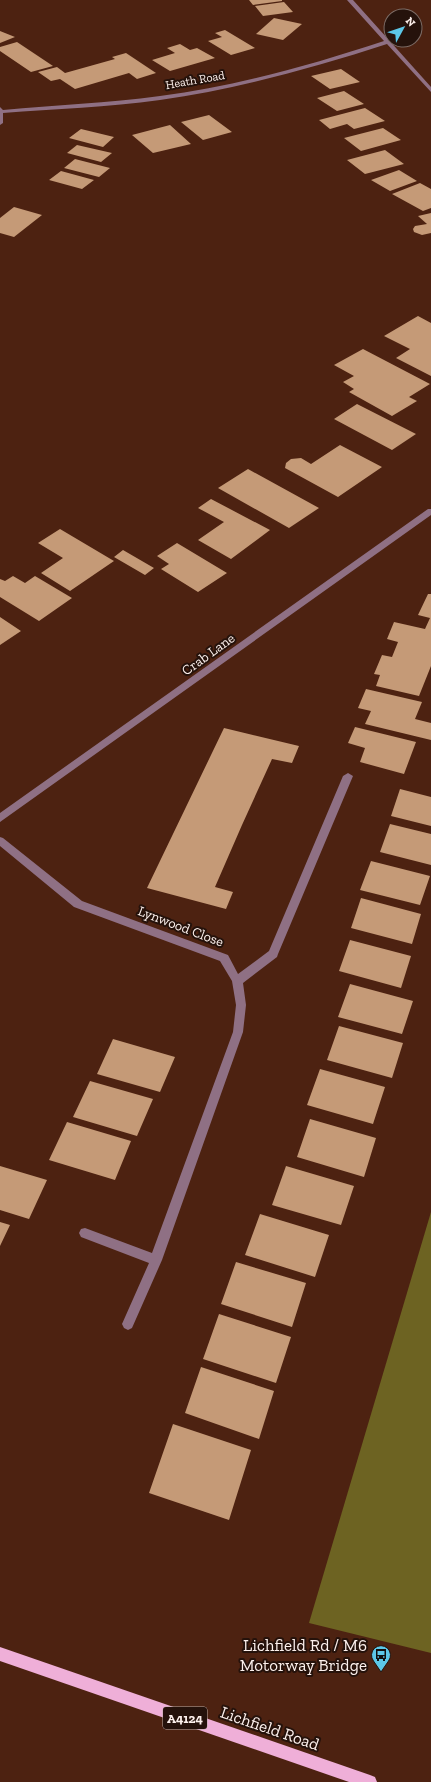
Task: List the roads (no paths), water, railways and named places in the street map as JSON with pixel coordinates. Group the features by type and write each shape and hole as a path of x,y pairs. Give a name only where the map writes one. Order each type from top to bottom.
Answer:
{"main road":[{"name":"Lichfield Road","path":"0,1654 370,1782"}],"street":[{"path":"350,0 383,36"},
{"name":"Heath Road","path":"0,111 128,102 209,90 275,75 352,54 383,44"},
{"path":"393,48 431,90"},
{"path":"0,111 0,123"},
{"name":"Crab Lane","path":"0,818 431,511"},
{"path":"237,980 273,954 348,776"},
{"name":"Lynwood Close","path":"0,841 78,904 224,958 237,980 241,1005 238,1032 156,1260 128,1324"},
{"path":"85,1233 156,1260"}],"place":[{"name":"Lichfield Rd / M6 Motorway Bridge","path":"381,1672"}]}
